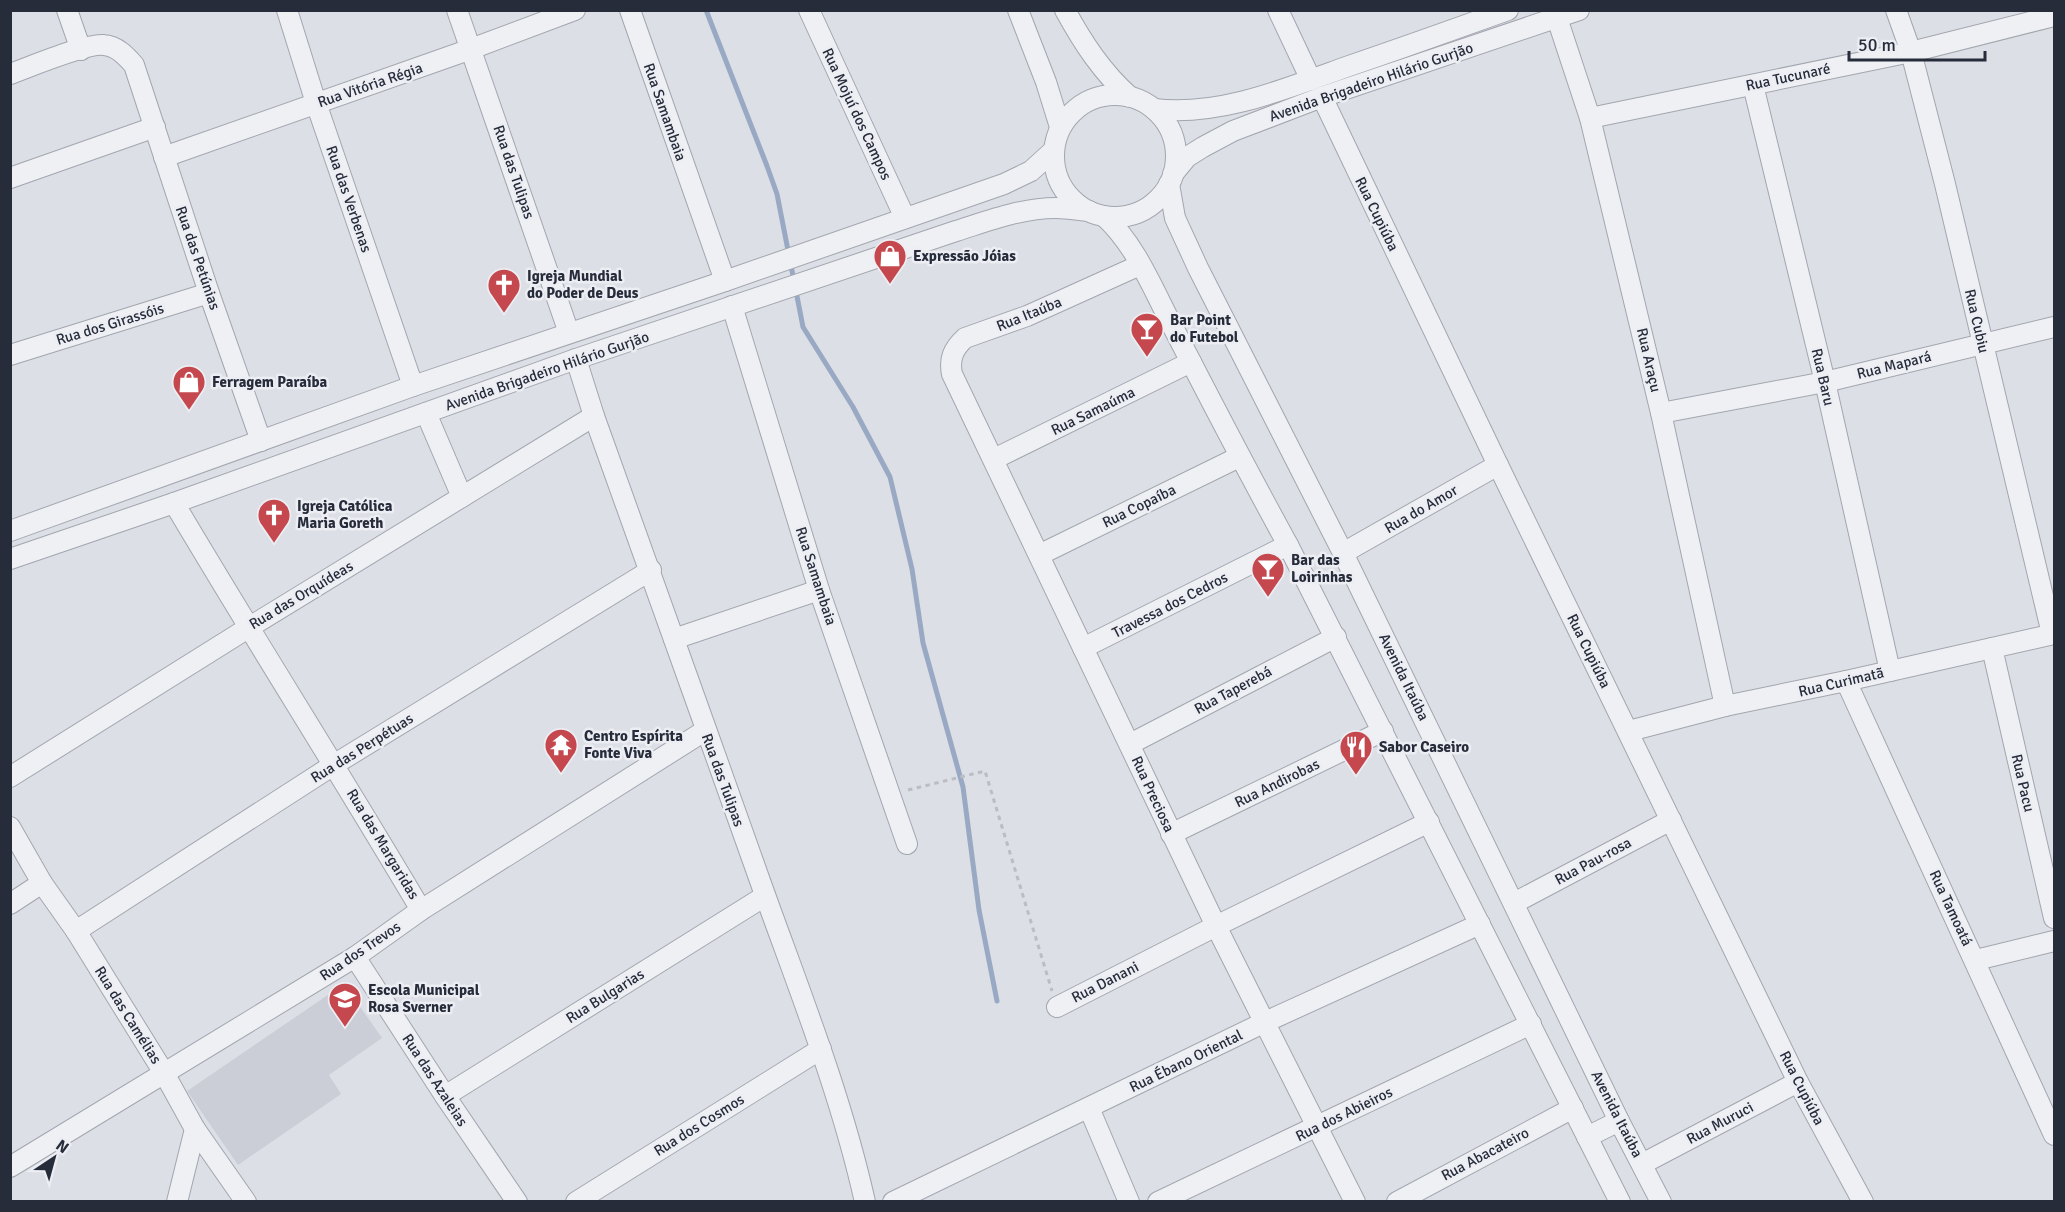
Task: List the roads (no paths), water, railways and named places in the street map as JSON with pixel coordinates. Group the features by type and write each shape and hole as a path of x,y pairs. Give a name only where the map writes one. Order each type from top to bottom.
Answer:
{"street":[{"path":"10,74 81,50 67,10"},
{"name":"Rua das Verbenas","path":"287,10 316,103 413,386"},
{"name":"Rua das Tulipas","path":"457,10 569,333"},
{"name":"Rua Vitória Régia","path":"164,157 471,50 575,10"},
{"name":"Rua Samambaia","path":"630,10 724,281"},
{"name":"Rua Mojuí dos Campos","path":"809,10 905,218"},
{"path":"1018,10 1046,82 1060,127"},
{"path":"1065,10 1097,64 1130,97 1154,109 1171,132 1175,146 1176,160 1171,179 1157,200 1142,210 1123,216 1096,213"},
{"path":"1278,10 1311,80"},
{"name":"Avenida Brigadeiro Hilário Gurjão","path":"1154,109 1191,111 1229,105 1311,80 1508,10"},
{"name":"Avenida Brigadeiro Hilário Gurjão","path":"1171,179 1187,157 1233,131 1322,97 1579,10"},
{"name":"Rua Cubiu","path":"1896,10 1911,52 1945,184 2053,634"},
{"name":"Rua Tucunaré","path":"1590,118 1911,52 2055,16"},
{"name":"Rua Araçu","path":"1557,18 1590,118 1661,413 1725,706"},
{"name":"Rua das Petúnias","path":"81,50 94,45 112,46 134,65 209,293 261,441"},
{"name":"Rua Baru","path":"1753,85 1825,382 1890,670"},
{"path":"1130,97 1110,95 1090,100 1072,111 1060,127 1054,150 1054,165 1058,179 1076,203 1116,227 1140,265 1336,637 1620,1202"},
{"name":"Rua Cupiúba","path":"1322,97 1798,1082 1863,1202"},
{"path":"10,178 155,127"},
{"name":"Avenida Brigadeiro Hilário Gurjão","path":"10,531 413,386 1004,184 1031,171 1054,150"},
{"name":"Avenida Itaúba","path":"1171,179 1171,202 1175,218 1198,268 1344,553 1619,1121 1661,1202"},
{"name":"Avenida Brigadeiro Hilário Gurjão","path":"10,560 174,504 576,359 1008,215 1057,208 1096,213"},
{"name":"Rua Itaúba","path":"956,383 950,362 958,344 965,338 1028,316 1140,265"},
{"name":"Rua dos Girassóis","path":"10,356 209,293"},
{"name":"Rua Samambaia","path":"732,306 819,590 907,844"},
{"name":"Rua Mapará","path":"1661,413 1825,382 2055,327"},
{"name":"Rua das Tulipas","path":"576,359 594,416 821,1049 855,1158 865,1202"},
{"name":"Rua Samaúma","path":"994,459 1191,362"},
{"name":"Rua Preciosa","path":"956,383 1263,1023 1318,1126 1355,1202"},
{"path":"426,413 462,497"},
{"name":"Rua das Orquídeas","path":"10,777 594,416"},
{"name":"Rua Copaíba","path":"1039,555 1239,456"},
{"name":"Rua do Amor","path":"1344,553 1498,465"},
{"name":"Rua das Margaridas","path":"174,504 248,628 335,764 421,910"},
{"name":"Travessa dos Cedros","path":"1083,648 1288,545"},
{"name":"Rua das Perpétuas","path":"76,931 335,764 651,570"},
{"path":"674,639 819,590"},
{"name":"Rua Curimatã","path":"1629,731 1725,706 2053,634"},
{"name":"Rua Taperebá","path":"1130,744 1336,637"},
{"name":"Rua Pacu","path":"1992,648 2055,918"},
{"name":"Rua Tamoatá","path":"1846,681 1976,960 2049,1108 2055,1135"},
{"name":"Rua dos Trevos","path":"10,1167 355,957 421,910 706,730"},
{"name":"Rua Andirobas","path":"1171,834 1383,731"},
{"name":"Rua Pau-rosa","path":"1515,903 1671,819"},
{"name":"Rua Danani","path":"1057,1007 1429,822"},
{"name":"Rua das Camélias","path":"10,827 42,883 76,931 164,1073 195,1130 246,1202"},
{"path":"10,904 42,883"},
{"name":"Rua Bulgarias","path":"445,1096 765,896"},
{"name":"Rua Ébano Oriental","path":"893,1202 1263,1023 1480,924"},
{"path":"1976,960 2055,941"},
{"name":"Rua das Azaleias","path":"355,957 517,1202"},
{"name":"Rua dos Abieiros","path":"1158,1202 1531,1024"},
{"name":"Rua dos Cosmos","path":"576,1202 821,1049"},
{"name":"Rua Muruci","path":"1642,1164 1798,1082"},
{"path":"1089,1108 1129,1202"},
{"name":"Rua Abacateiro","path":"1397,1202 1573,1108"},
{"path":"1587,1137 1619,1121"},
{"path":"177,1202 195,1130"}],"waterway":[{"path":"706,10 777,194 803,327 853,407 890,477 912,569 923,643 963,787 979,910 997,1001"}],"place":[{"name":"Expressão Jóias","path":"890,285"},
{"name":"Igreja Mundial do Poder de Deus","path":"504,314"},
{"name":"Bar Point do Futebol","path":"1147,358"},
{"name":"Ferragem Paraíba","path":"189,411"},
{"name":"Igreja Católica Maria Goreth","path":"274,544"},
{"name":"Bar das Loirinhas","path":"1268,598"},
{"name":"Centro Espírita Fonte Viva","path":"561,774"},
{"name":"Sabor Caseiro","path":"1356,776"},
{"name":"Escola Municipal Rosa Sverner","path":"345,1028"}]}
